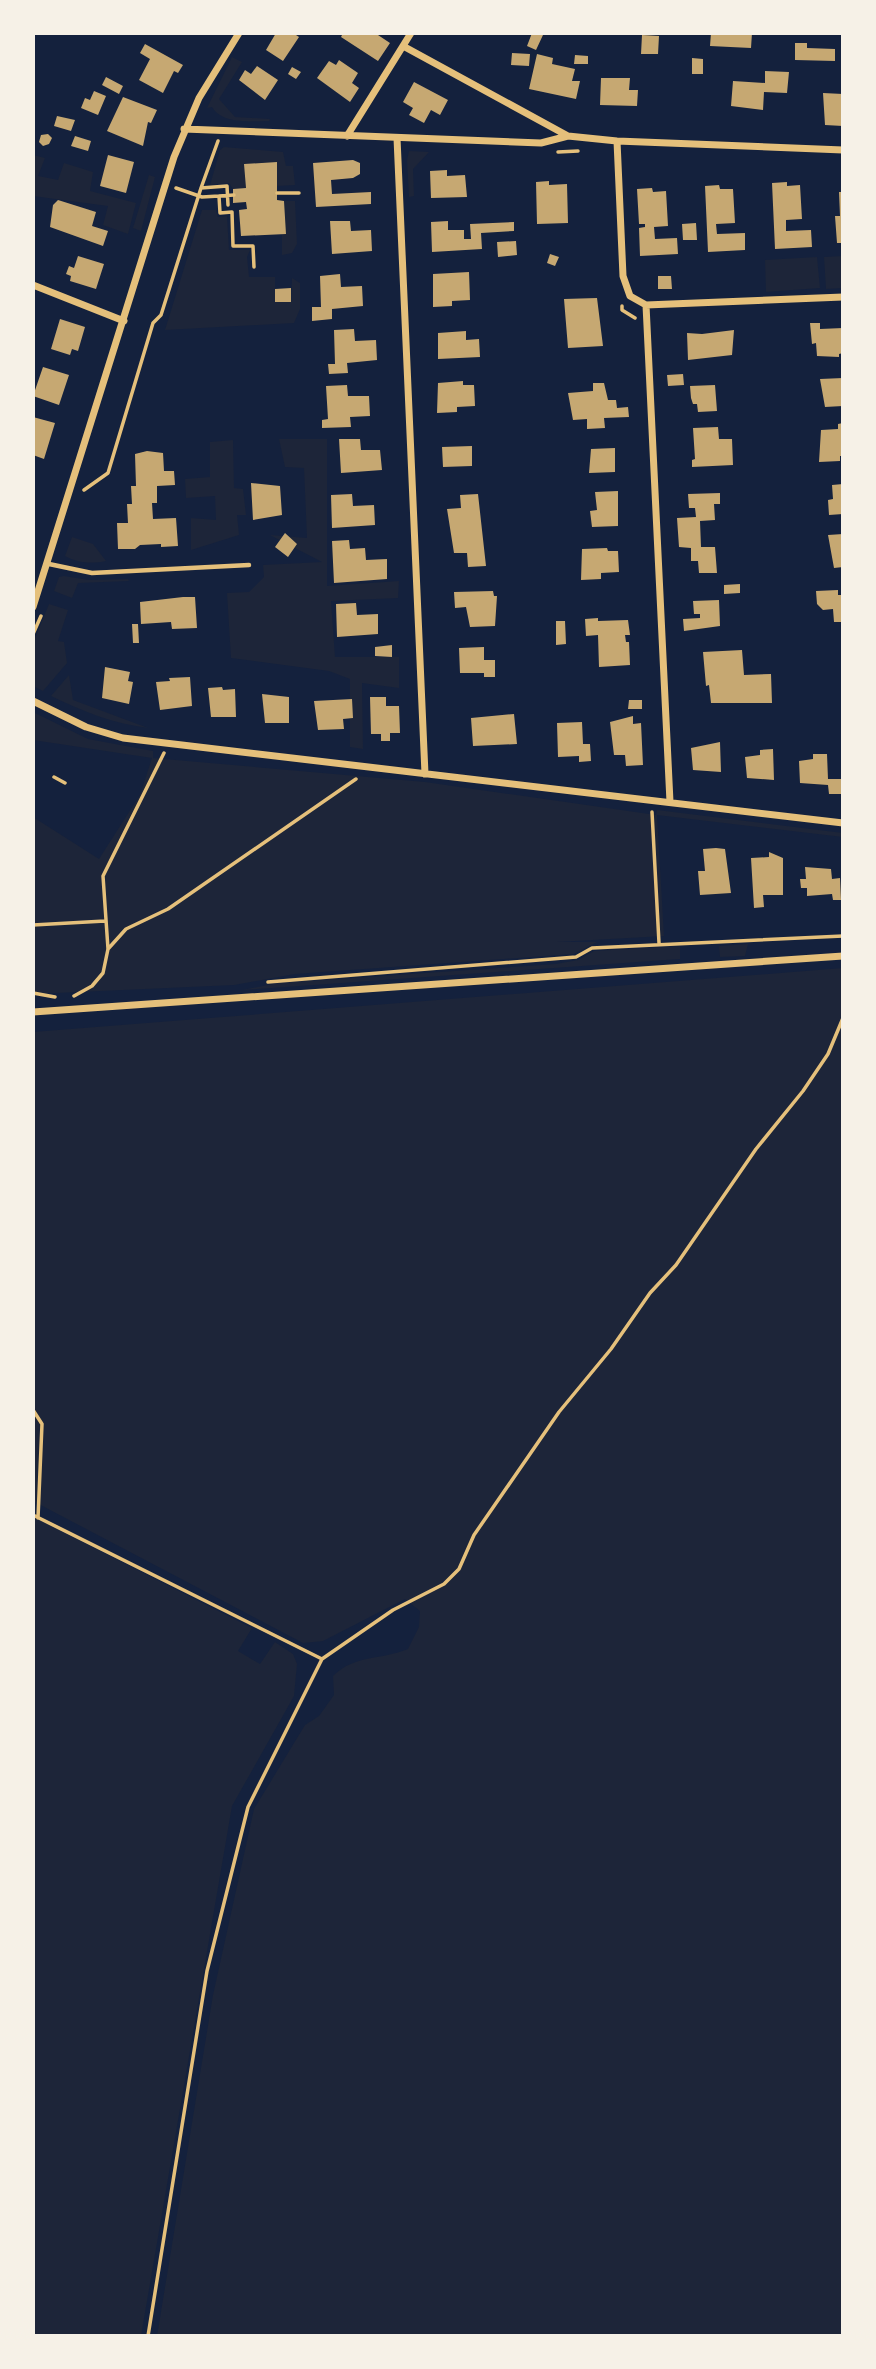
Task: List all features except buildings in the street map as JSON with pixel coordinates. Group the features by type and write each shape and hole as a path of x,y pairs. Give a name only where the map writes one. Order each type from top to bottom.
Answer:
{"street":[{"path":"33,607 49,564 184,129 239,33"},
{"path":"347,136 411,33"},
{"path":"403,46 568,136"},
{"path":"184,129 541,143 568,136 617,141 843,150"},
{"path":"397,138 425,774"},
{"path":"617,141 623,276 630,296 646,306 843,297"},
{"path":"33,285 124,321"},
{"path":"646,306 670,802"},
{"path":"33,701 98,732 123,738 843,822"},
{"path":"33,1012 843,956"}],"lane":[{"path":"49,564 92,573 248,565"}],"path":[{"path":"209,141 231,142"},
{"path":"79,502 83,490 108,473 153,323 161,315 212,151 218,141"},
{"path":"547,152 581,150"},
{"path":"179,178 176,189 198,196 234,195"},
{"path":"201,188 227,186 228,205"},
{"path":"277,193 299,193"},
{"path":"219,196 220,213 232,212 233,246 253,246 254,267"},
{"path":"622,299 622,310 636,320"},
{"path":"33,634 42,613"},
{"path":"86,996 73,997 92,986 103,973 108,949 103,876 169,744"},
{"path":"108,949 126,929 168,909 348,786 368,768"},
{"path":"54,777 65,783"},
{"path":"651,799 659,943"},
{"path":"33,925 105,921"},
{"path":"265,983 576,957 592,948 843,936"},
{"path":"33,993 59,998"},
{"path":"148,2336 207,1971 248,1807 321,1659 393,1610 444,1584 459,1569 474,1535 558,1412 611,1349 650,1293 676,1265 756,1149 803,1091 828,1054 843,1018"},
{"path":"33,1410 42,1424 36,1517 321,1659"}],"shaded area":[{"path":"232,57 242,62 219,99 235,117 270,119 269,121 230,119 217,113 212,107 207,108"},
{"path":"224,147 283,152 286,166 293,166 295,185 277,186 277,162 244,164 246,188 233,189 229,183 210,185 220,150"},
{"path":"409,151 429,152 413,169 414,196 409,197 407,160"},
{"path":"33,155 45,158 38,176 58,180 64,163 93,172 90,191 136,203 128,234 103,225 108,206 33,196"},
{"path":"149,175 155,177 141,231 133,228"},
{"path":"284,201 295,201 297,244 292,253 282,255 282,234 286,234"},
{"path":"202,210 216,210 218,217 227,216 229,250 250,250 247,257 249,277 275,277 275,302 291,302 292,278 300,283 300,309 294,323 165,330"},
{"path":"843,256 843,288 826,289 824,257"},
{"path":"817,257 820,288 766,292 765,260"},
{"path":"279,439 327,439 327,586 399,581 398,598 331,601 335,657 399,657 399,688 362,683 363,749 350,747 350,679 329,671 231,658 227,593 249,592 264,577 263,565 322,562 270,535 307,538 304,468 285,467"},
{"path":"233,440 234,488 243,489 246,515 237,515 239,535 191,550 191,518 216,520 215,496 186,498 185,479 210,477 210,442"},
{"path":"72,537 93,544 106,561 85,562 65,556"},
{"path":"59,577 129,581 78,583 72,598 54,591"},
{"path":"49,604 68,610 58,641 64,642 67,663 43,691 33,686 33,643"},
{"path":"69,675 73,700 148,728 98,716 51,696"},
{"path":"33,712 88,739 153,751 153,758 425,782 656,815 657,810 843,833 843,837 657,815 664,936 557,942 597,942 574,954 295,974 234,985 33,994 33,817 99,859 140,795 152,758 33,740"},
{"path":"748,944 745,956 720,957 719,946"},
{"path":"680,946 680,959 242,990 278,983 556,964 578,960 594,951"},
{"path":"843,968 843,2336 157,2336 213,1995 254,1809 305,1725 319,1716 334,1695 333,1676 350,1664 408,1649 419,1627 420,1611 405,1599 323,1641 303,1643 33,1501 33,1032"},
{"path":"33,1517 252,1628 238,1651 260,1664 275,1642 293,1654 297,1664 294,1696 232,1806 141,2336 33,2336"}]}
